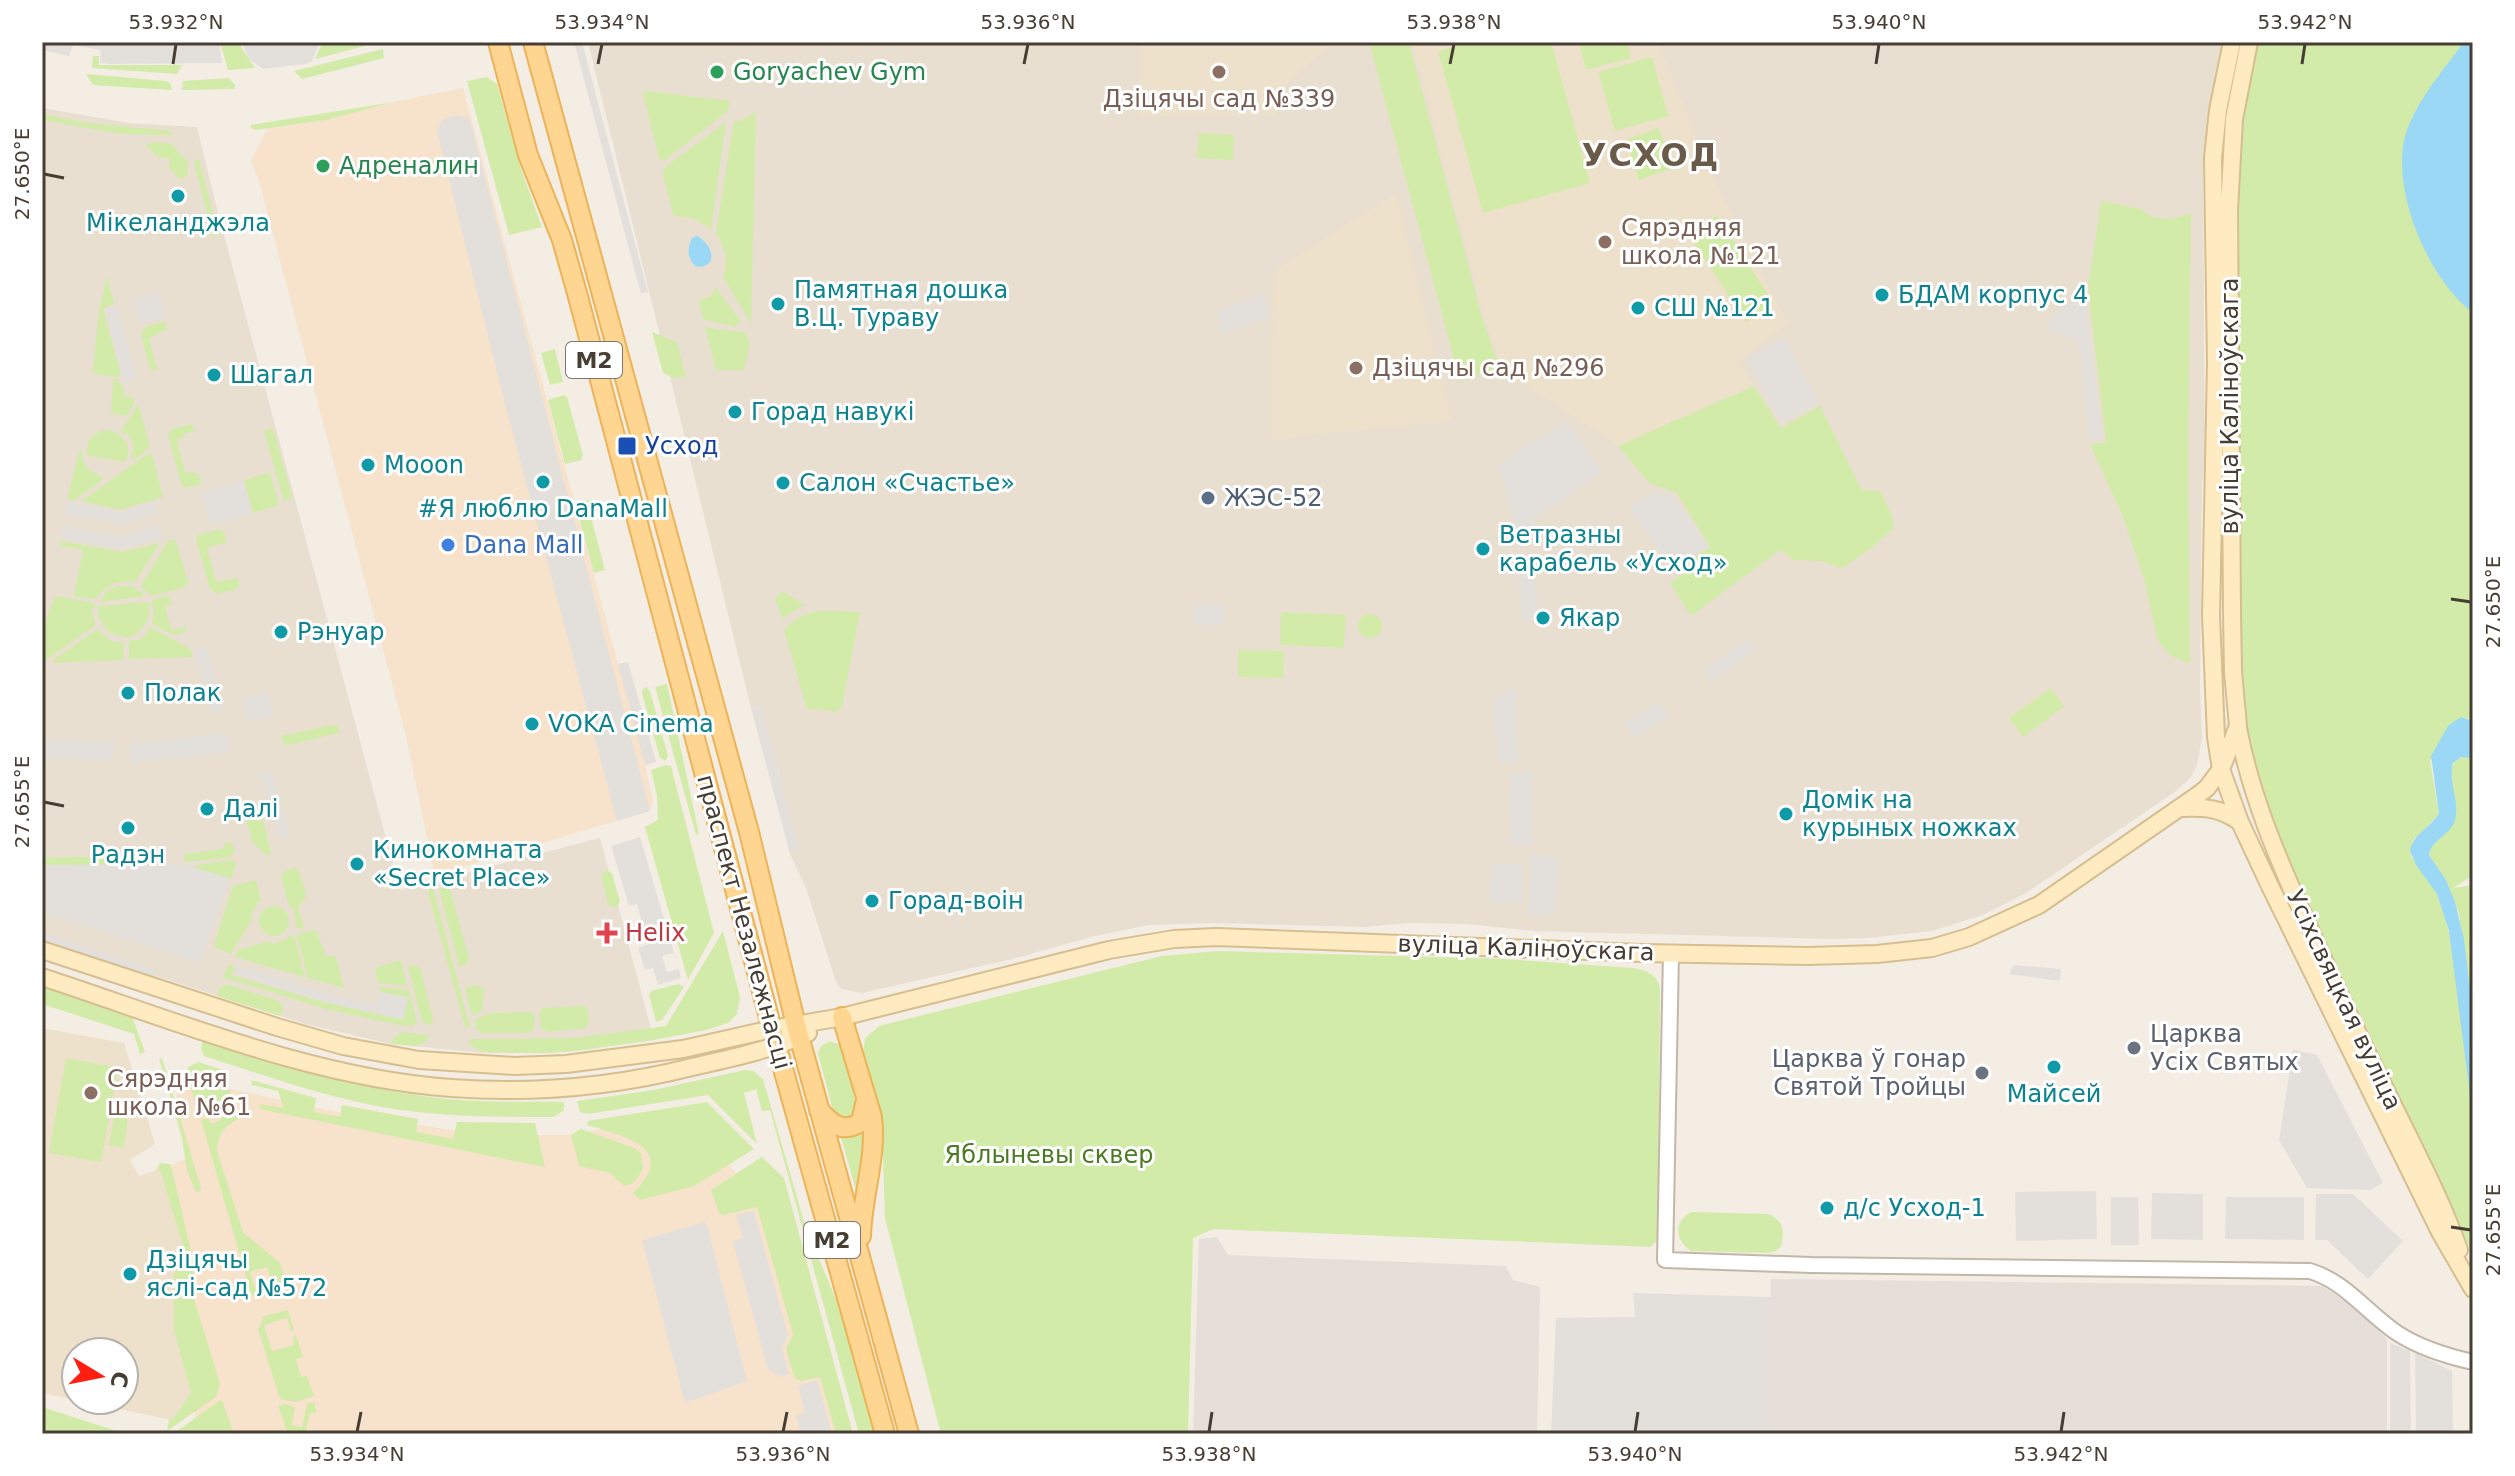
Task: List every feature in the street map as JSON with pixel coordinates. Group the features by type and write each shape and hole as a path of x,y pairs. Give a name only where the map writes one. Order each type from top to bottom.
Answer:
{"main road":[{"name":"праспект Незалежнасці","path":"498,42 528,155 562,240 774,1038 885,1434"},
{"name":"праспект Незалежнасці","path":"533,42 745,817 798,1031 909,1434"},
{"name":"вуліца Каліноўскага","path":"2221,769 2216,737 2211,616 2216,363 2213,158 2218,110 2232,42"},
{"name":"вуліца Каліноўскага","path":"774,1038 842,1017 1109,950 1174,939 1216,937 1808,956 1877,954 1932,948 1969,937 2039,905 2207,788 2221,769 2238,726 2232,642 2229,210 2234,119 2249,42"},
{"name":"Усіхсвяцкая вуліца","path":"2238,726 2246,769 2285,875 2449,1223 2463,1268"},
{"name":"Усіхсвяцкая вуліца","path":"2221,769 2240,822 2440,1232 2473,1289"},
{"path":"2198,795 2231,796 2248,800 2259,809"},
{"path":"2180,809 2215,809 2230,814 2240,822"},
{"path":"42,950 299,1034 343,1046 419,1060 494,1065 566,1064 774,1038"},
{"path":"42,977 306,1062 377,1078 449,1088 515,1091 568,1089 653,1077 774,1038"},
{"path":"842,1017 867,1097 874,1142 862,1213 860,1253"},
{"path":"819,1110 838,1127 848,1129 861,1122 867,1097"}],"street":[{"path":"1671,953 1665,1260 2310,1271 2346,1289 2397,1332 2425,1349 2473,1362"}],"shaded area":[{"path":"42,42 219,42 222,63 100,63 101,50 73,45 69,56 42,50"},
{"path":"242,42 320,42 312,61 306,64 263,69 249,59"},
{"path":"574,42 582,42 648,292 641,294"},
{"path":"588,42 2225,42 2203,162 2205,464 2202,482 2202,739 2197,764 2191,777 2176,791 2026,893 1983,915 1932,931 1832,939 1534,931 1467,924 1409,923 1364,927 1215,923 1148,925 862,993 841,989 836,982 806,888 790,854 798,846 761,706 751,708"},
{"name":"Дзіцячы сад №339","path":"1140,42 1333,42 1284,86 1285,105 1273,115 1139,116"},
{"name":"Сярэдняя школа №121","path":"1412,42 1658,42 1708,166 1787,323 1739,362 1754,386 1618,446 1502,369 1483,313"},
{"path":"463,88 618,664 628,662 656,762 645,766 653,801 650,811 435,875 405,732 251,160 267,129 326,120"},
{"path":"42,108 129,123 197,127 400,890 600,838 654,1040 548,1053 484,1053 391,1044 305,1024 42,939"},
{"path":"459,115 469,119 472,128 650,811 617,821 505,404 437,131 446,118"},
{"name":"Дзіцячы сад №296","path":"1396,193 1452,420 1272,439 1273,271"},
{"path":"2083,289 2103,437 2089,439 2078,340 2045,329 2059,309 2074,303"},
{"path":"160,293 166,317 141,323 134,299"},
{"path":"1266,293 1267,318 1221,333 1218,312"},
{"path":"118,306 136,379 124,383 106,309"},
{"path":"1784,338 1819,402 1782,423 1746,359"},
{"path":"1566,421 1602,472 1536,518 1517,554 1516,529 1499,465"},
{"path":"243,481 252,514 210,525 201,493"},
{"path":"1654,493 1672,495 1708,547 1671,568 1629,507"},
{"path":"68,502 121,512 154,503 157,513 122,524 66,514"},
{"path":"159,526 163,538 120,549 61,537 63,527 120,537"},
{"path":"1532,564 1539,617 1523,623 1518,570"},
{"path":"1194,605 1224,605 1224,625 1194,625"},
{"path":"1747,639 1755,651 1711,681 1703,670"},
{"path":"207,647 223,711 212,713 195,650"},
{"path":"628,662 656,762 645,765 618,664"},
{"path":"1515,687 1517,761 1500,763 1499,737 1495,737 1494,696 1504,695"},
{"path":"267,693 273,716 249,722 242,699"},
{"path":"1659,702 1668,717 1635,738 1625,724"},
{"path":"761,706 798,846 790,854 751,708"},
{"path":"227,733 229,752 132,763 130,744"},
{"path":"42,740 114,742 113,760 42,758"},
{"path":"271,770 290,835 279,838 261,773"},
{"path":"1532,772 1532,845 1511,845 1510,773"},
{"path":"640,837 674,953 662,956 667,972 679,969 681,978 658,985 653,968 645,970 638,948 648,944 637,904 629,906 611,846"},
{"path":"1531,856 1558,857 1555,915 1528,914"},
{"path":"1492,863 1523,865 1522,903 1490,902"},
{"path":"42,865 185,865 230,878 200,963 42,912"},
{"path":"42,933 152,969 157,983 42,944"},
{"path":"236,965 375,1005 380,992 408,998 403,1019 323,1001 234,973"},
{"path":"2014,965 2061,969 2060,981 2009,974"},
{"path":"42,1028 124,1043 155,1144 130,1160 139,1176 160,1169 185,1252 174,1274 174,1330 191,1393 172,1420 140,1413 140,1336 60,1336 60,1397 42,1393"},
{"path":"2293,1050 2317,1055 2383,1183 2370,1190 2307,1188 2279,1140"},
{"path":"180,1078 337,1112 483,1135 571,1135 676,1114 790,1226 845,1434 200,1434 174,1330 160,1170 190,1157 175,1108"},
{"path":"2096,1191 2097,1239 2016,1241 2015,1192"},
{"path":"2152,1193 2203,1194 2203,1240 2151,1239"},
{"path":"2316,1194 2353,1194 2403,1241 2368,1279 2327,1240 2315,1240"},
{"path":"2111,1197 2138,1197 2139,1245 2111,1245"},
{"path":"2226,1197 2304,1197 2304,1240 2225,1239"},
{"path":"754,1211 788,1335 782,1348 789,1374 781,1377 768,1369 733,1242 743,1238 736,1215"},
{"path":"706,1222 747,1381 685,1403 642,1240"},
{"path":"1217,1237 1228,1255 1506,1266 1513,1280 1540,1287 1537,1434 1193,1434 1199,1239"},
{"path":"1771,1279 2322,1286 2362,1312 2387,1339 2387,1434 1769,1434"},
{"path":"1633,1293 1771,1297 1769,1434 1551,1434 1556,1318 1635,1317"},
{"path":"2390,1343 2410,1351 2411,1434 2390,1434"},
{"path":"2415,1353 2452,1371 2453,1434 2416,1434"},
{"path":"817,1380 832,1434 801,1434 796,1416 805,1413 798,1386"}],"green space":[{"path":"220,42 240,42 255,68 228,70"},
{"path":"323,42 364,42 365,46 315,59"},
{"path":"1369,42 1409,42 1482,317 1499,367 1460,381"},
{"path":"1471,42 1551,42 1590,183 1483,213 1438,51"},
{"path":"1579,42 1627,42 1631,58 1586,70"},
{"path":"2256,42 2464,42 2416,112 2405,138 2415,228 2449,288 2473,313 2473,721 2466,718 2430,761 2439,813 2413,840 2411,856 2437,894 2453,951 2473,1119 2473,1255 2356,1005 2312,919 2264,804 2245,726 2240,689 2235,437 2240,391 2235,346 2235,209 2240,126"},
{"path":"383,49 384,58 302,79 294,71"},
{"path":"93,56 99,56 99,65 182,65 177,74 92,68"},
{"path":"1652,57 1668,116 1615,131 1598,72"},
{"path":"86,74 166,81 171,84 172,90 93,85"},
{"path":"487,77 497,84 521,169 542,227 509,235 467,81"},
{"path":"229,78 235,85 234,89 182,90 183,81"},
{"path":"643,93 730,101 728,111 664,161 659,159"},
{"path":"394,102 326,120 256,130 251,128 251,125"},
{"path":"756,112 751,324 723,277 725,254 716,232 734,121"},
{"path":"42,114 88,123 172,131 173,135 121,134 42,120"},
{"path":"726,122 711,229 693,218 674,216 663,176 664,168"},
{"path":"1659,128 1673,168 1639,180 1625,140"},
{"path":"1199,133 1234,135 1233,160 1197,158"},
{"path":"154,142 172,144 187,161 188,174 181,180 169,168 170,159 158,157 145,145"},
{"path":"199,159 217,230 214,239 195,167 195,160"},
{"path":"2101,201 2141,209 2151,217 2173,219 2191,213 2188,457 2190,663 2171,656 2158,641 2144,579 2123,517 2090,444 2106,442 2088,288"},
{"path":"1717,215 1774,304 1746,322 1688,234"},
{"path":"107,276 114,304 103,309 121,375 114,377 93,373 99,310"},
{"path":"716,288 740,320 736,327 703,319 699,300 710,297"},
{"path":"163,322 167,330 149,340 157,370 154,371 150,369 141,334 145,327"},
{"path":"705,327 746,333 750,343 744,370 716,370"},
{"path":"652,332 677,342 686,377 673,378 663,373"},
{"path":"555,349 563,382 550,385 541,353"},
{"path":"113,379 118,379 126,398 133,397 135,403 126,416 111,413"},
{"path":"1754,386 1781,428 1820,406 1861,489 1881,492 1894,528 1842,568 1821,561 1794,560 1780,550 1691,616 1670,583 1697,564 1694,557 1710,547 1677,493 1649,483 1618,446"},
{"path":"564,395 583,455 581,460 565,464 548,400"},
{"path":"137,406 150,447 134,460 131,458 132,440 121,431"},
{"path":"191,424 195,431 184,434 177,442 185,472 198,473 201,481 199,485 185,488 182,487 168,434 172,429"},
{"path":"273,428 292,496 287,501 283,499 264,431"},
{"path":"109,430 119,435 128,446 125,462 86,455 89,439"},
{"path":"81,448 87,468 104,479 73,501 67,498"},
{"path":"149,453 152,454 163,497 120,510 81,501"},
{"path":"270,472 279,505 253,513 244,480"},
{"path":"592,499 596,516 592,521 605,570 594,573 575,503"},
{"path":"220,529 227,542 207,548 216,582 237,578 239,585 237,589 217,594 210,589 196,539 198,535"},
{"path":"173,539 188,583 186,587 152,596 140,587 168,541"},
{"path":"60,541 122,552 160,543 135,582 113,584 95,599 74,596 83,550 60,546"},
{"path":"119,586 132,586 146,596 101,602 106,591"},
{"path":"781,592 804,605 782,619 775,599"},
{"path":"169,595 172,604 165,607 171,630 186,627 185,632 173,635 152,624 152,600"},
{"path":"56,596 94,603 95,607 91,610 96,625 43,662 45,628"},
{"path":"149,602 146,623 129,638 109,633 98,616 98,606"},
{"path":"825,611 860,612 842,707 837,712 807,709 784,630 802,616"},
{"path":"1281,612 1346,615 1344,648 1280,645"},
{"path":"1370,614 1381,621 1382,626 1375,637 1370,638 1359,631 1358,626 1365,615"},
{"path":"150,627 190,649 193,657 129,659 129,641 141,639"},
{"path":"98,629 110,640 124,642 123,660 55,663 53,660"},
{"path":"1238,650 1284,651 1283,678 1238,677"},
{"path":"667,684 699,834 696,835 655,687"},
{"path":"646,687 650,691 668,756 665,761 660,758 642,693"},
{"path":"2051,688 2064,707 2023,737 2009,718"},
{"path":"337,724 339,733 288,745 283,743 281,736"},
{"path":"2466,756 2473,758 2473,875 2453,888 2473,885 2473,1014 2459,914 2446,880 2429,855 2453,824 2456,811 2451,773 2456,759"},
{"path":"671,766 714,933 688,980 645,827 658,820 651,770"},
{"path":"260,809 271,853 267,856 252,842 245,814"},
{"path":"231,842 235,851 231,857 185,862 184,854 223,849 224,844"},
{"path":"156,855 157,863 153,866 42,866 42,858"},
{"path":"234,860 236,865 230,881 196,871 195,868 201,864"},
{"path":"297,867 306,893 304,902 298,906 304,928 299,929 295,925 293,908 289,906 281,876 283,872"},
{"path":"606,870 612,873 620,902 617,907 609,906 601,876"},
{"path":"256,880 261,902 251,915 252,919 231,954 216,948 214,945 233,886"},
{"path":"432,884 469,1028 465,1027 428,893"},
{"path":"445,886 450,889 469,958 466,965 459,966 439,889"},
{"path":"274,906 280,907 288,915 288,927 280,935 274,936 268,935 260,927 259,921 260,915 268,907"},
{"path":"316,930 326,956 336,956 344,988 235,957 238,950 270,941 273,944 290,935 295,938 304,975 307,975 297,936"},
{"path":"723,931 740,997 737,1014 728,1023 654,1040 576,1051 484,1052 469,1042 470,1039 575,1038 666,1026"},
{"name":"Яблыневы сквер","path":"1218,951 1504,959 1633,968 1651,974 1660,990 1658,1239 1651,1247 1213,1229 1193,1238 1188,1434 941,1434 885,1218 882,1124 863,1054 865,1038 879,1026 1162,956"},
{"path":"401,960 407,986 378,983 375,968"},
{"path":"230,964 235,967 231,975 323,1002 403,1020 408,997 381,992 379,987 409,990 417,1023 412,1026 399,1025 326,1009 222,977"},
{"path":"408,966 420,967 432,1025 422,1022"},
{"path":"226,984 279,1001 283,1008 280,1016 217,996"},
{"path":"678,984 684,987 662,1020 656,1022 649,995 651,991"},
{"path":"475,985 484,990 482,1011 472,1016 465,988"},
{"path":"42,986 128,1015 133,1019 145,1052 140,1054 134,1034 42,1004"},
{"path":"584,1006 589,1024 585,1028 549,1032 541,1028 539,1014 542,1008"},
{"path":"531,1012 535,1016 534,1030 528,1033 482,1033 476,1029 475,1020 489,1013"},
{"path":"402,1032 428,1035 428,1039 419,1046 391,1044 392,1039"},
{"path":"203,1038 293,1067 385,1090 461,1100 564,1102 564,1110 554,1117 511,1117 446,1115 382,1107 314,1091 204,1056 201,1049"},
{"path":"830,1041 842,1049 858,1112 856,1121 835,1118 818,1053 821,1046"},
{"path":"66,1058 118,1068 101,1162 49,1153"},
{"path":"162,1058 200,1191 196,1192 187,1171 182,1138 159,1059"},
{"path":"198,1062 223,1070 238,1119 223,1132 217,1151 243,1232 280,1263 287,1286 283,1292 269,1297 266,1288 272,1286 267,1267 250,1272 256,1291 262,1289 264,1297 258,1299 251,1294 201,1120 208,1118 211,1124 221,1120 217,1106 206,1108 206,1113 199,1116 187,1074 188,1067"},
{"path":"745,1070 753,1071 763,1079 805,1225 847,1326 876,1434 859,1434 770,1110 762,1111 756,1089 744,1093 757,1144 708,1095 588,1114 580,1112 577,1101 654,1090"},
{"path":"251,1080 316,1098 314,1112 340,1117 342,1105 418,1119 416,1132 453,1139 457,1122 535,1123 545,1167 260,1109 259,1104 284,1108 278,1091 252,1085"},
{"path":"707,1102 754,1149 694,1186 640,1200 633,1193 651,1165 649,1154 630,1139 587,1125 588,1121"},
{"path":"114,1117 128,1119 124,1147 109,1145"},
{"path":"865,1124 858,1198 840,1134 854,1135"},
{"path":"581,1129 641,1153 643,1168 636,1180 624,1186 610,1173 579,1166 571,1135"},
{"path":"762,1157 784,1178 853,1434 836,1434 820,1377 801,1381 795,1379 786,1349 793,1334 757,1207 724,1215 719,1213 711,1190"},
{"path":"160,1163 170,1164 172,1169 194,1265 194,1299 220,1384 216,1397 167,1431 169,1419 172,1420 191,1393 174,1330 174,1274 185,1252 160,1170 156,1171"},
{"path":"1691,1212 1768,1214 1782,1226 1781,1246 1768,1253 1691,1251 1682,1242 1678,1231 1681,1221"},
{"path":"288,1310 294,1330 291,1331 287,1318 264,1325 272,1351 294,1345 293,1337 296,1335 303,1357 296,1359 301,1377 307,1376 314,1396 296,1402 279,1396 258,1329 262,1317"},
{"path":"222,1400 234,1434 173,1434 219,1401"},
{"path":"314,1402 317,1413 310,1413 305,1434 288,1434 278,1406 285,1404 295,1407 292,1425 302,1427 307,1404"},
{"path":"42,1407 60,1413 60,1416 70,1416 126,1434 42,1434"}],"water":[{"path":"2464,42 2473,42 2473,313 2440,277 2426,253 2415,227 2402,173 2403,147 2414,114"},
{"path":"697,236 711,251 710,261 702,267 695,266 689,253 692,238"},
{"path":"2461,717 2473,721 2473,758 2461,757 2453,763 2455,820 2429,855 2446,880 2464,939 2473,1014 2473,1119 2449,931 2437,894 2410,851 2415,840 2439,813 2431,756 2448,726"}],"place":[{"name":"Goryachev Gym","path":"717,72"},
{"name":"Дзіцячы сад №339","path":"1219,72"},
{"name":"Адреналин","path":"323,166"},
{"name":"Мікеланджэла","path":"178,196"},
{"name":"Сярэдняя школа №121","path":"1605,242"},
{"name":"БДАМ корпус 4","path":"1882,295"},
{"name":"Памятная дошка В.Ц. Тураву","path":"778,304"},
{"name":"СШ №121","path":"1638,308"},
{"name":"Дзіцячы сад №296","path":"1356,368"},
{"name":"Шагал","path":"214,375"},
{"name":"Горад навукі","path":"735,412"},
{"name":"Усход","path":"627,446"},
{"name":"Mooon","path":"368,465"},
{"name":"#Я люблю DanaMall","path":"543,482"},
{"name":"Салон «Счастье»","path":"783,483"},
{"name":"ЖЭС-52","path":"1208,498"},
{"name":"Dana Mall","path":"448,545"},
{"name":"Ветразны карабель «Усход»","path":"1483,549"},
{"name":"Якар","path":"1543,618"},
{"name":"Рэнуар","path":"281,632"},
{"name":"Полак","path":"128,693"},
{"name":"VOKA Cinema","path":"532,724"},
{"name":"Далі","path":"207,809"},
{"name":"Домік на курыных ножках","path":"1786,814"},
{"name":"Радэн","path":"128,828"},
{"name":"Кинокомната «Secret Place»","path":"357,864"},
{"name":"Горад-воін","path":"872,901"},
{"name":"Helix","path":"607,933"},
{"name":"Царква Усіх Святых","path":"2134,1048"},
{"name":"Майсей","path":"2054,1067"},
{"name":"Царква ў гонар Святой Тройцы","path":"1982,1073"},
{"name":"Сярэдняя школа №61","path":"91,1093"},
{"name":"д/с Усход-1","path":"1827,1208"},
{"name":"Дзіцячы яслі-сад №572","path":"130,1274"}],"district":[{"name":"УСХОД","path":"1651,155"}]}
